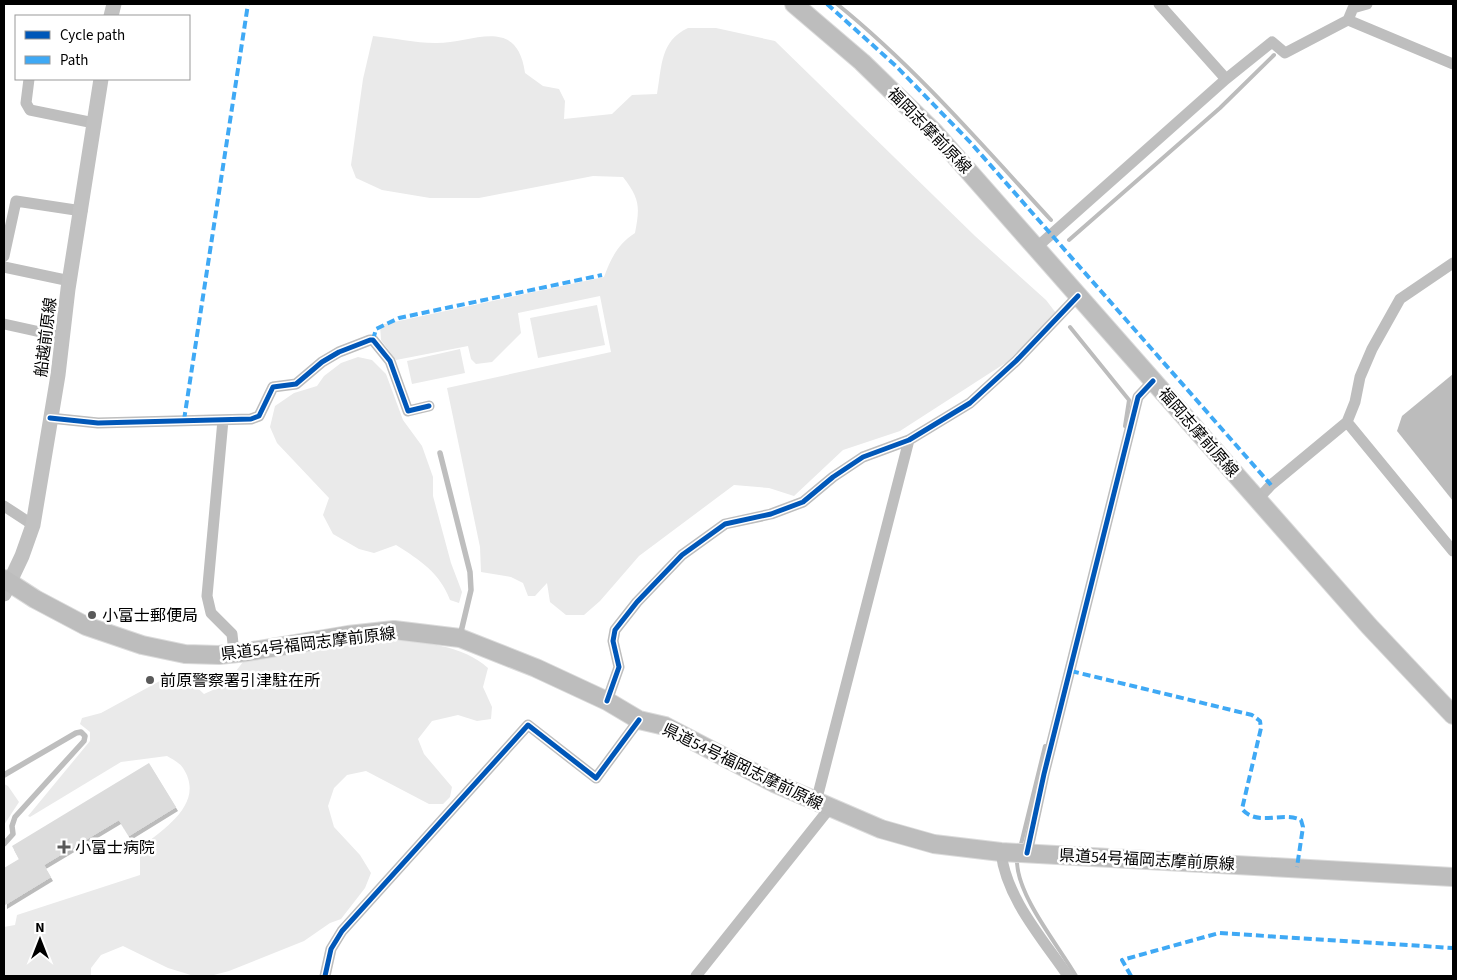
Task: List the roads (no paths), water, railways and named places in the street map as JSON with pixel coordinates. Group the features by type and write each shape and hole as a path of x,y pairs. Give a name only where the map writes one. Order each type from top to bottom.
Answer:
{"main road":[{"name":"福岡志摩前原線","path":"794,4 868,67 935,133 1369,626 1453,716"},
{"name":"船越前原線","path":"6,585 33,525 101,80"},
{"name":"県道54号福岡志摩前原線","path":"6,585 86,626 142,645 185,654 234,653 348,635 394,630 460,638 536,668 607,701 639,720 665,726 823,805 881,829 934,844 1001,852 1453,877"}],"street":[{"path":"1159,4 1226,79"},
{"path":"1037,247 1226,79 1272,42 1286,54 1348,20 1353,8 1367,4"},
{"path":"1348,20 1453,64"},
{"path":"29,80 26,103 30,110 94,123"},
{"path":"4,256 16,201 82,211"},
{"path":"1258,499 1271,485 1347,422 1366,363 1400,299 1453,263"},
{"path":"4,267 70,281"},
{"path":"607,701 619,667 613,641 615,630 637,602 682,555 725,524 771,514 803,502 833,477 863,456 909,440 970,403 1016,361 1078,296"},
{"path":"4,324 63,338"},
{"path":"50,418 62,421 98,423 251,419 259,416 273,387 296,384 322,362 339,352 370,340 373,340 390,361 408,411 429,406"},
{"path":"1027,853 1044,774 1138,397 1153,381"},
{"path":"223,420 207,596 210,612 232,634 234,653"},
{"path":"1347,422 1453,551"},
{"path":"696,976 823,805 909,440"},
{"path":"4,506 33,525"},
{"path":"325,976 331,949 342,931 528,725 596,778 639,720"},
{"path":"1001,852 1003,868 1013,895 1068,976"}],"lane":[{"path":"440,453 470,572 471,590 460,638"},
{"path":"4,775 76,733 81,732 85,736 84,740 15,817 12,826 13,834 4,844"}],"waterway":[{"path":"837,4 894,54 921,81 1051,220"},
{"path":"1069,240 1220,108 1274,55"},
{"path":"1070,327 1129,400 1125,426"},
{"path":"1021,844 1045,746"},
{"path":"1017,863 1019,877 1032,906 1076,976"}],"place":[{"name":"小富士郵便局","path":"92,615"},
{"name":"前原警察署引津駐在所","path":"150,680"},
{"name":"小富士病院","path":"64,847"}]}
